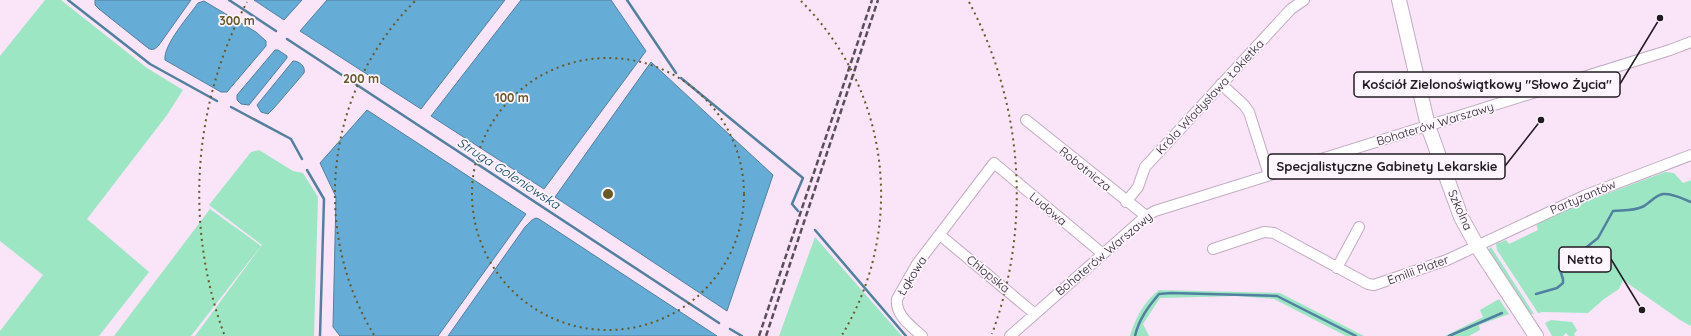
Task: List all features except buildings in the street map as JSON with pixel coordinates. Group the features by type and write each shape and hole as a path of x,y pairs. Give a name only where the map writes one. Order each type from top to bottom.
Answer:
{"street":[{"name":"Króla Władysława Łokietka","path":"1126,202 1138,187 1144,167 1291,9 1304,0"},
{"name":"Szkolna","path":"1399,0 1428,126 1461,217 1477,246 1536,336"},
{"name":"Bohaterów Warszawy","path":"1010,336 1146,216 1155,211 1670,50 1691,42"},
{"path":"1221,84 1244,105 1249,112 1269,175"},
{"name":"Robotnicza","path":"1026,120 1126,202 1146,216"},
{"name":"Partyzantów","path":"1477,246 1586,194 1691,155"},
{"name":"Łąkowa","path":"922,336 900,314 896,306 897,299 917,264 994,163"},
{"name":"Ludowa","path":"994,163 1103,254"},
{"path":"1337,268 1359,227"},
{"name":"Emilii Plater","path":"1213,249 1246,237 1269,232 1274,233 1337,268 1368,284 1374,285 1447,260 1477,246"},
{"name":"Chłopska","path":"940,235 1035,314"}],"green space":[{"path":"45,0 61,0 147,68 183,90 167,115 87,219 149,272 99,336 0,336 0,331 43,275 0,241 0,56"},
{"path":"259,150 293,171 303,173 318,197 314,336 195,336 262,245 209,205 251,152"},
{"path":"1665,172 1674,173 1683,183 1691,180 1691,326 1623,280 1619,289 1604,299 1588,313 1538,313 1497,250 1496,244 1506,240 1509,244 1538,230 1536,223 1590,200"},
{"path":"210,209 261,246 191,336 114,336"},
{"path":"815,237 902,336 779,336"},
{"path":"1491,247 1534,314 1530,314 1487,251"},
{"path":"1159,290 1280,293 1364,336 1346,336 1274,299 1238,296 1160,298 1143,324 1149,336 1130,336 1141,311 1149,299"},
{"path":"1499,299 1509,314 1479,325 1480,330 1469,336 1445,336 1483,317 1480,310"},
{"path":"1551,320 1572,322 1577,330 1574,334 1575,336 1569,336 1566,333 1563,336 1552,336 1545,323"}],"water":[{"path":"95,0 191,0 159,45 155,48 149,49 99,9 95,5"},
{"path":"254,0 302,0 284,20"},
{"path":"327,0 505,0 421,109 300,31"},
{"path":"521,0 611,0 646,51 544,189 431,116"},
{"path":"204,1 256,32 266,41 266,46 227,92 221,92 165,60 165,54 177,31 198,3"},
{"path":"275,50 278,50 287,56 287,58 249,105 241,104 237,100 237,95"},
{"path":"293,61 302,64 304,73 268,114 261,112 257,105"},
{"path":"651,62 773,175 727,311 555,197"},
{"path":"367,110 526,214 438,336 340,336 333,327 336,197 320,163"},
{"path":"536,218 717,336 448,336 525,227"}],"waterway":[{"path":"68,0 150,64 217,101"},
{"name":"Struga Goleniowska","path":"229,0 276,31"},
{"path":"627,0 676,73"},
{"name":"Struga Goleniowska","path":"287,39 719,323"},
{"path":"681,78 803,178 792,204 798,211"},
{"path":"231,107 291,139 302,159"},
{"path":"307,170 324,199 320,336"},
{"name":"Struga Goleniowska","path":"1536,294 1557,288 1563,283 1559,267 1560,262 1565,257 1578,254 1598,238 1613,211 1632,210 1645,206 1657,196 1663,194 1674,195 1691,202"},
{"path":"815,230 906,336"},
{"name":"Struga Goleniowska","path":"1135,336 1144,314 1159,294 1171,293 1277,296 1356,336"},
{"name":"Struga Goleniowska","path":"1449,336 1502,313"},
{"name":"Struga Goleniowska","path":"730,329 742,336"}],"railway":[{"path":"759,336 872,0"},
{"path":"766,336 878,0"}],"place":[{"name":"Kościół Zielonoświątkowy \"Słowo Życia\"","path":"1660,18"},
{"name":"Specjalistyczne Gabinety Lekarskie","path":"1541,120"},
{"name":"Netto","path":"1642,310"}]}
